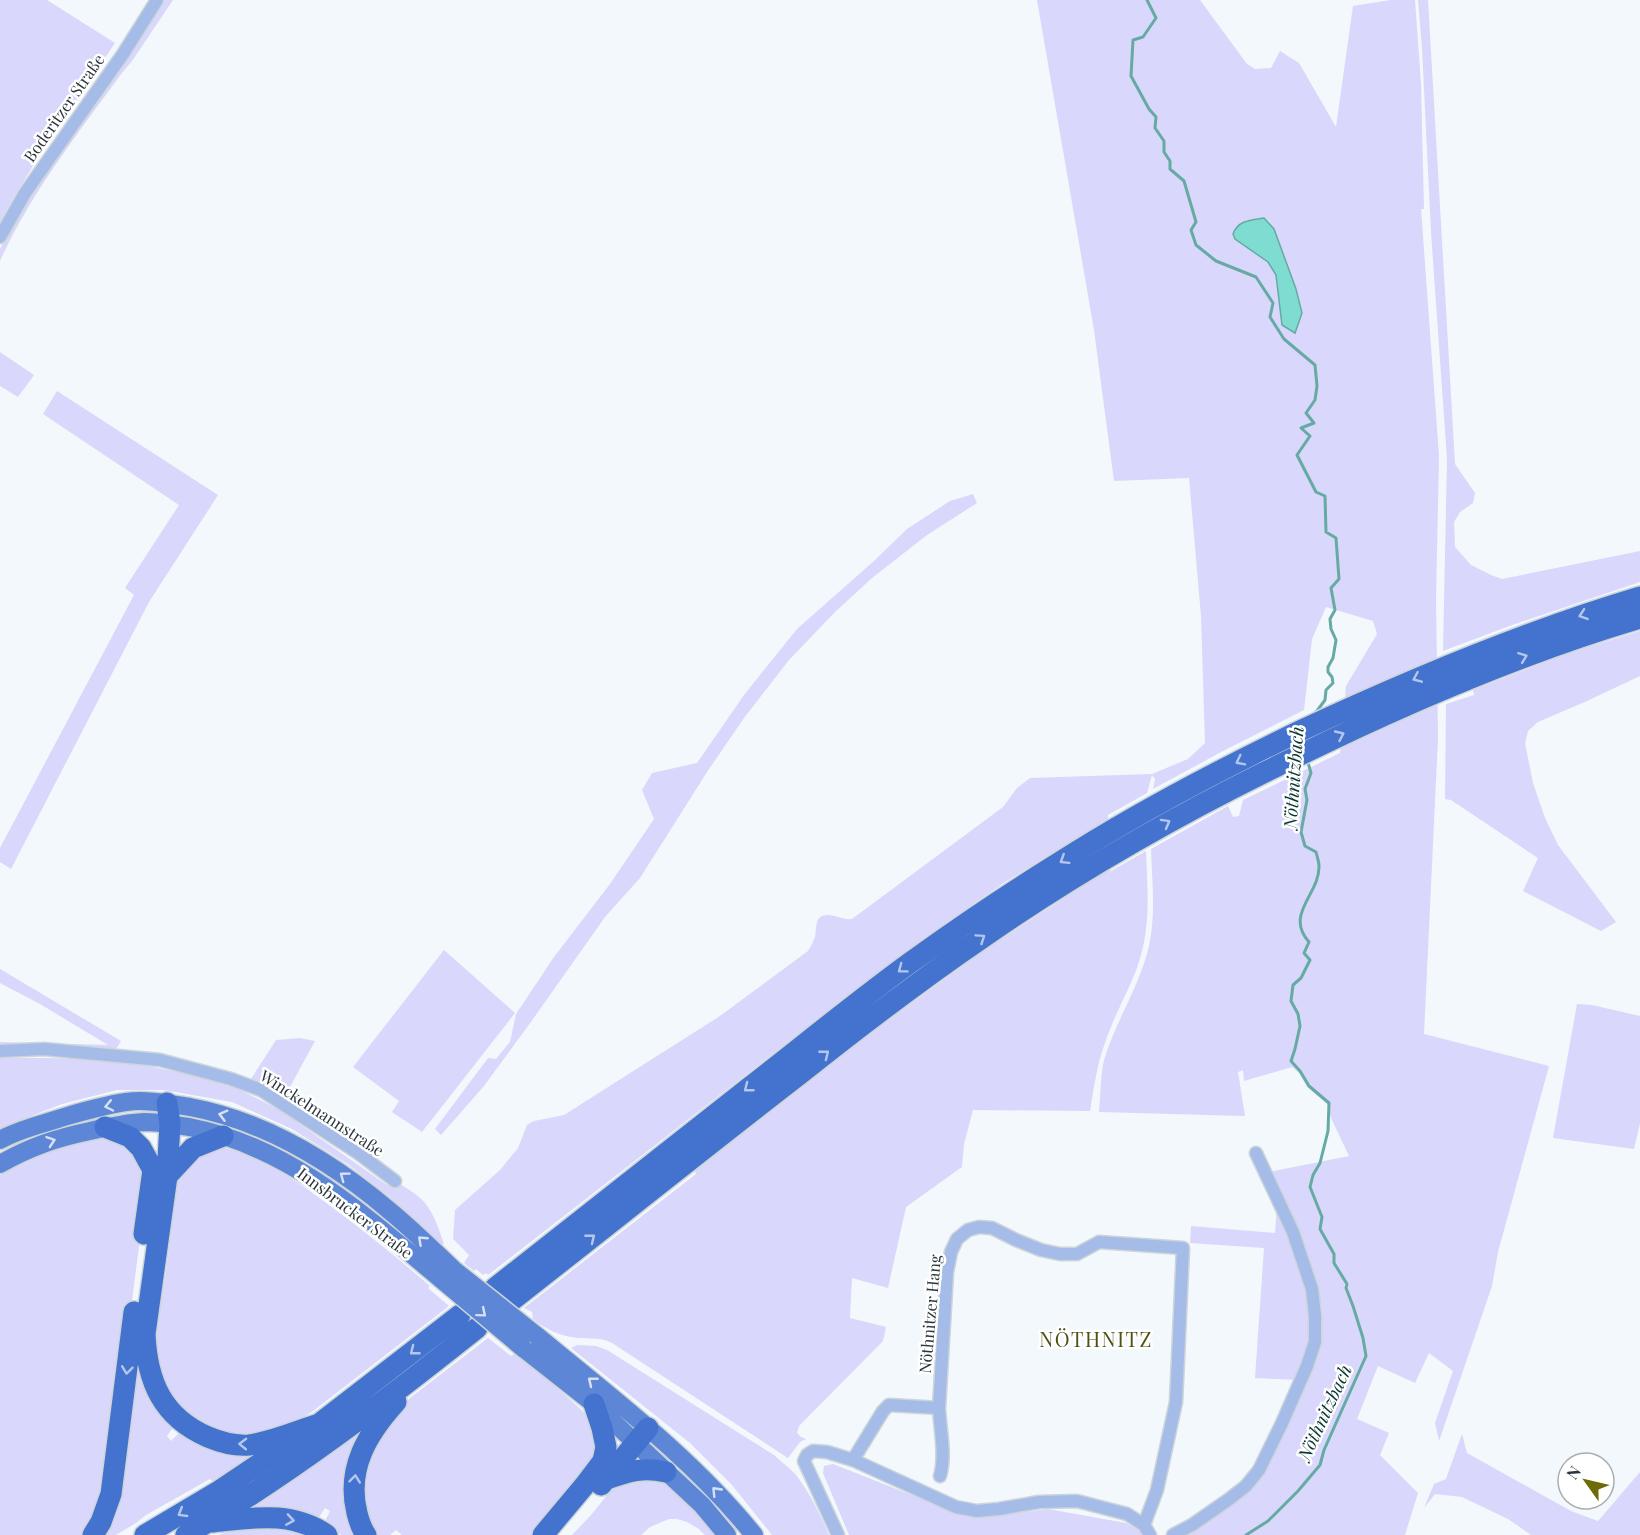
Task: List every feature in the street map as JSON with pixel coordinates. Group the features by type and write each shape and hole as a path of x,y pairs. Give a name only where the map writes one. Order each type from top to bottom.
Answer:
{"highway":[{"path":"1640,597 1541,630 1417,678 1264,749 1114,829 1009,894 910,963 692,1132 503,1294 679,1167 922,980 1001,925 1115,852 1194,808 1387,713 1536,652 1640,618"},
{"path":"165,1117 145,1334 146,1353 155,1388 176,1417 198,1432 216,1440 247,1445 319,1424"},
{"path":"105,1127 130,1137 160,1173"},
{"path":"93,1535 101,1522 111,1494 160,1173 193,1148 223,1136"},
{"path":"145,1535 219,1491 469,1322 382,1418 359,1455 353,1491 358,1518 366,1535"},
{"path":"186,1535 277,1478 426,1368"},
{"path":"594,1404 606,1447 605,1470"},
{"path":"560,1535 570,1524 605,1470 636,1431"},
{"path":"543,1535 584,1486 605,1470 653,1469 659,1466"},
{"path":"208,1522 258,1518 293,1519 314,1526 327,1535"}],"main road":[{"name":"Innsbrucker Straße","path":"0,1140 81,1112 128,1102 165,1117 253,1146 306,1175 447,1274 530,1342 594,1404 636,1431 659,1466 702,1505 727,1535"},
{"name":"Innsbrucker Straße","path":"0,1164 23,1151 66,1136 105,1127 165,1117 228,1116 277,1136 329,1165 390,1211 447,1274"},
{"path":"530,1342 636,1431 692,1467 734,1509 754,1535"}],"street":[{"name":"Boderitzer Straße","path":"0,237 25,193 123,54 157,0"},
{"name":"Winckelmannstraße","path":"0,1051 44,1048 160,1060 231,1078 261,1090 358,1153 395,1181"},
{"path":"1173,1535 1228,1500 1246,1486 1259,1470 1295,1395 1315,1342 1316,1316 1312,1289 1293,1232 1256,1153"},
{"name":"Nöthnitzer Hang","path":"940,1476 942,1457 939,1408 947,1272 951,1252 957,1239 968,1230 980,1227 992,1228 1041,1250 1060,1254 1077,1254 1099,1242 1183,1248 1176,1402 1147,1530"},
{"path":"853,1460 883,1411 889,1406 939,1408"},
{"path":"838,1535 804,1461 813,1451 827,1452 853,1460 956,1507 977,1511 1039,1502 1077,1501 1127,1514 1147,1530"}],"shaded area":[{"path":"0,0 47,0 115,43 39,155 0,223"},
{"path":"164,0 173,0 132,61 56,164 26,211 0,261 0,249 17,216"},
{"path":"1037,0 1200,0 1247,64 1255,69 1271,68 1280,51 1299,63 1336,127 1353,6 1391,0 1415,0 1421,84 1424,209 1421,209 1439,456 1436,599 1438,738 1424,1034 1549,1066 1498,1252 1492,1286 1439,1441 1435,1423 1453,1371 1429,1353 1415,1383 1378,1366 1357,1419 1389,1433 1380,1455 1418,1493 1405,1535 1183,1535 1250,1488 1311,1365 1319,1311 1269,1172 1349,1156 1327,1104 1307,1087 1299,1073 1292,1067 1244,1081 1243,1070 1238,1072 1245,1116 1099,1112 1103,1063 1140,974 1149,946 1153,910 1151,849 1228,806 1233,817 1239,816 1243,800 1340,753 1346,686 1377,634 1373,621 1326,607 1312,639 1304,710 1153,789 1155,779 1152,775 1147,793 1108,815 1108,819 1005,882 927,936 488,1275 486,1273 483,1275 476,1269 474,1271 464,1263 469,1255 453,1239 455,1210 500,1170 518,1148 527,1125 534,1121 564,1115 720,1016 808,951 815,937 820,917 828,915 852,919 1003,807 1017,788 1030,778 1152,774 1188,759 1205,743 1201,616 1189,478 1114,481 1094,330","holes":["1268,262 1302,313 1282,324 1276,275"]},
{"path":"1418,0 1428,0 1455,464 1475,493 1473,503 1460,512 1454,522 1455,547 1471,565 1502,579 1640,551 1640,582 1443,651 1447,459"},
{"path":"1264,218 1274,229 1296,289 1302,313 1295,333 1282,325 1276,275 1268,262 1235,239 1233,234 1242,223"},
{"path":"0,352 34,375 18,397 0,386"},
{"path":"57,391 218,495 149,602 11,869 0,862 0,848 134,595 125,588 179,505 43,414"},
{"path":"973,494 977,503 927,535 872,578 835,612 789,660 744,718 707,772 640,878 605,917 484,1086 441,1135 435,1129 488,1058 496,1059 510,1042 516,1014 554,957 610,884 654,819 642,790 652,773 697,763 744,695 797,629 907,529 950,501"},
{"path":"1640,631 1640,676 1538,722 1528,731 1525,743 1533,783 1545,818 1558,845 1616,922 1601,931 1523,891 1538,858 1451,800 1445,799 1446,704 1474,695 1473,690 1566,654"},
{"path":"1146,851 1148,908 1144,942 1137,967 1103,1049 1090,1111 973,1110 964,1144 962,1167 906,1207 888,1288 852,1278 850,1318 886,1327 883,1341 799,1426 797,1433 806,1439 800,1442 788,1458 612,1343 600,1339 565,1336 554,1332 533,1319 532,1312 524,1308 696,1174 695,1171 872,1032 986,949 1109,869 1111,871"},
{"path":"444,950 515,1013 422,1132 392,1112 399,1101 353,1067"},
{"path":"0,969 121,1041 115,1051 0,1048 0,1042 108,1045 0,983"},
{"path":"1577,1004 1592,1005 1640,1016 1640,1123 1634,1149 1553,1138"},
{"path":"300,1038 315,1041 285,1096 251,1079 276,1040"},
{"path":"0,1058 118,1060 187,1074 236,1088 278,1109 387,1185 395,1181 416,1195 431,1213 444,1244 439,1244 391,1198 349,1165 292,1129 232,1102 164,1090 117,1090 62,1104 0,1129"},
{"path":"106,1136 126,1142 140,1156 146,1192 108,1487 87,1535 0,1535 0,1175 25,1161 51,1151"},
{"path":"220,1147 267,1164 310,1191 396,1257 449,1306 313,1411 268,1436 228,1436 179,1412 156,1370 154,1320 165,1279 178,1177 203,1150"},
{"path":"1277,1205 1309,1290 1312,1333 1298,1380 1255,1378 1264,1248 1190,1243 1191,1226 1275,1233"},
{"path":"488,1338 511,1356 514,1354 534,1368 588,1416 586,1418 596,1438 595,1455 536,1535 402,1535 396,1530 390,1535 371,1535 359,1473 388,1420 410,1398"},
{"path":"577,1345 596,1346 607,1350 774,1455 794,1472 801,1482 829,1535 772,1535 732,1485 690,1443 571,1348"},
{"path":"135,1347 173,1427 167,1436 171,1441 178,1434 186,1432 257,1452 213,1481 210,1479 146,1515 116,1535 100,1535"},
{"path":"366,1427 360,1535 342,1535 328,1527 326,1519 330,1511 325,1508 315,1519 250,1510"},
{"path":"1462,1434 1467,1453 1556,1503 1556,1511 1571,1511 1598,1521 1607,1511 1616,1511 1616,1500 1640,1472 1640,1535 1531,1535 1508,1519 1462,1497 1435,1494 1424,1508 1434,1484 1446,1479"},
{"path":"833,1464 965,1516 1048,1509 1126,1523 1144,1535 849,1535 823,1473 824,1466"},
{"path":"658,1478 670,1485 720,1535 705,1535 687,1522 669,1519 650,1527 641,1535 572,1535 613,1488 634,1481 639,1482 639,1479"},
{"path":"258,1524 314,1535 218,1535"}],"waterway":[{"name":"Nöthnitzbach","path":"1147,0 1156,18 1143,37 1133,40 1131,76 1149,109 1156,117 1155,128 1164,141 1164,152 1170,161 1170,169 1184,181 1196,222 1191,230 1196,245 1216,261 1256,277 1273,303 1270,317 1284,339 1315,365 1317,386 1315,400 1306,413 1314,423 1301,428 1310,436 1297,455 1316,492 1325,496 1326,532 1336,538 1339,579 1331,588 1335,610 1330,619 1336,640 1328,672 1333,683 1326,690 1325,700 1314,715"},
{"name":"Nöthnitzbach","path":"1246,1535 1268,1521 1320,1465 1324,1450 1366,1356 1363,1338 1346,1288 1347,1284 1334,1263 1334,1254 1320,1229 1322,1217 1310,1187 1313,1175 1320,1163 1328,1131 1329,1103 1309,1086 1291,1061 1300,1026 1298,1014 1291,1001 1293,985 1301,978 1310,960 1304,953 1309,942 1302,932 1301,913 1318,876 1319,866 1316,852 1305,846 1301,832 1307,800 1305,789 1311,773 1307,759"}],"district":[{"name":"NÖTHNITZ","path":"1096,1340"}]}
